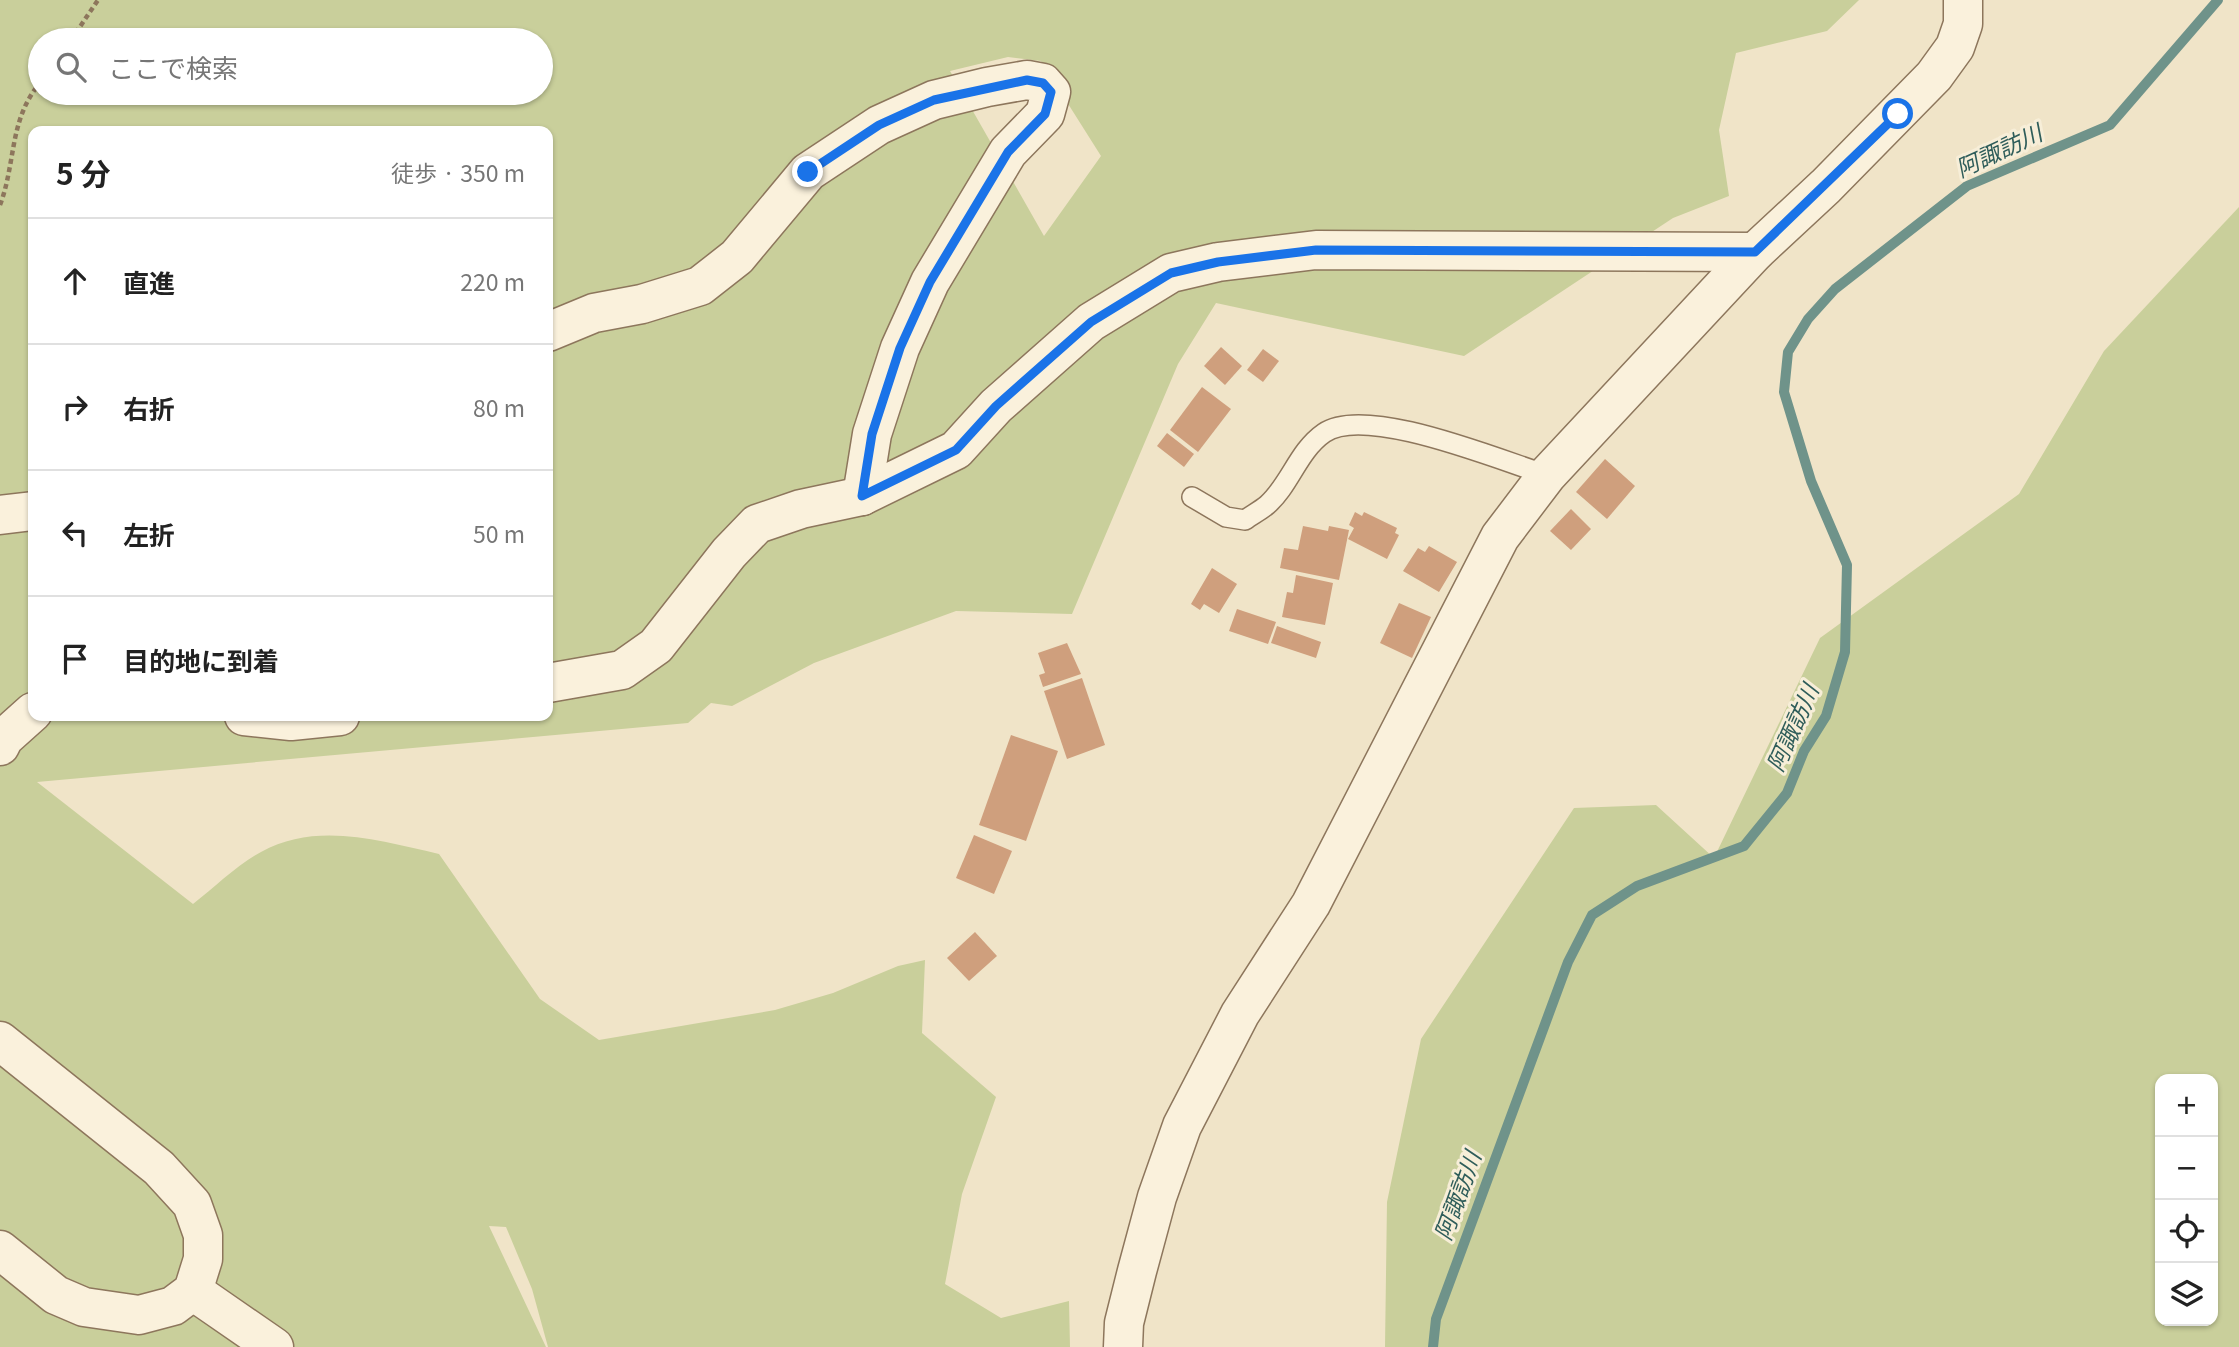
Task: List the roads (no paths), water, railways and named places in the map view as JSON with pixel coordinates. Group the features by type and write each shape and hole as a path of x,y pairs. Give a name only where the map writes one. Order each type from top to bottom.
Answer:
{"street":[{"path":"1123,1347 1124,1324 1137,1271 1157,1197 1182,1126 1240,1014 1311,904 1500,537 1547,475 1755,252 1826,186 1934,76 1955,47 1963,24 1963,0"},
{"path":"553,330 594,313 642,304 700,286 737,257 808,172 879,125 934,100 1027,80 1043,83 1051,92 1045,114 1008,152 930,282 900,348 872,434 862,496"},
{"path":"553,682 622,670 656,646 729,553 757,524 801,509 862,496 956,450 996,406 1091,322 1171,273 1218,262 1316,250 1755,252"},
{"path":"0,515 28,512"},
{"path":"0,746 4,738 28,716"},
{"path":"0,1041 159,1168 191,1204 203,1236 203,1259 193,1291 173,1306 139,1315 84,1307 56,1295 0,1251"},
{"path":"193,1291 274,1347"}],"lane":[{"path":"1192,497 1226,517 1245,520 1268,504 1304,454 1325,432 1353,423 1394,427 1547,475"}],"waterway":[{"name":"阿諏訪川","path":"1433,1347 1436,1319 1568,962 1592,915 1637,886 1744,846 1787,793 1804,751 1826,716 1845,652 1847,565 1811,481 1784,392 1788,352 1808,319 1835,289 1967,186 2110,125 2218,0"}]}
